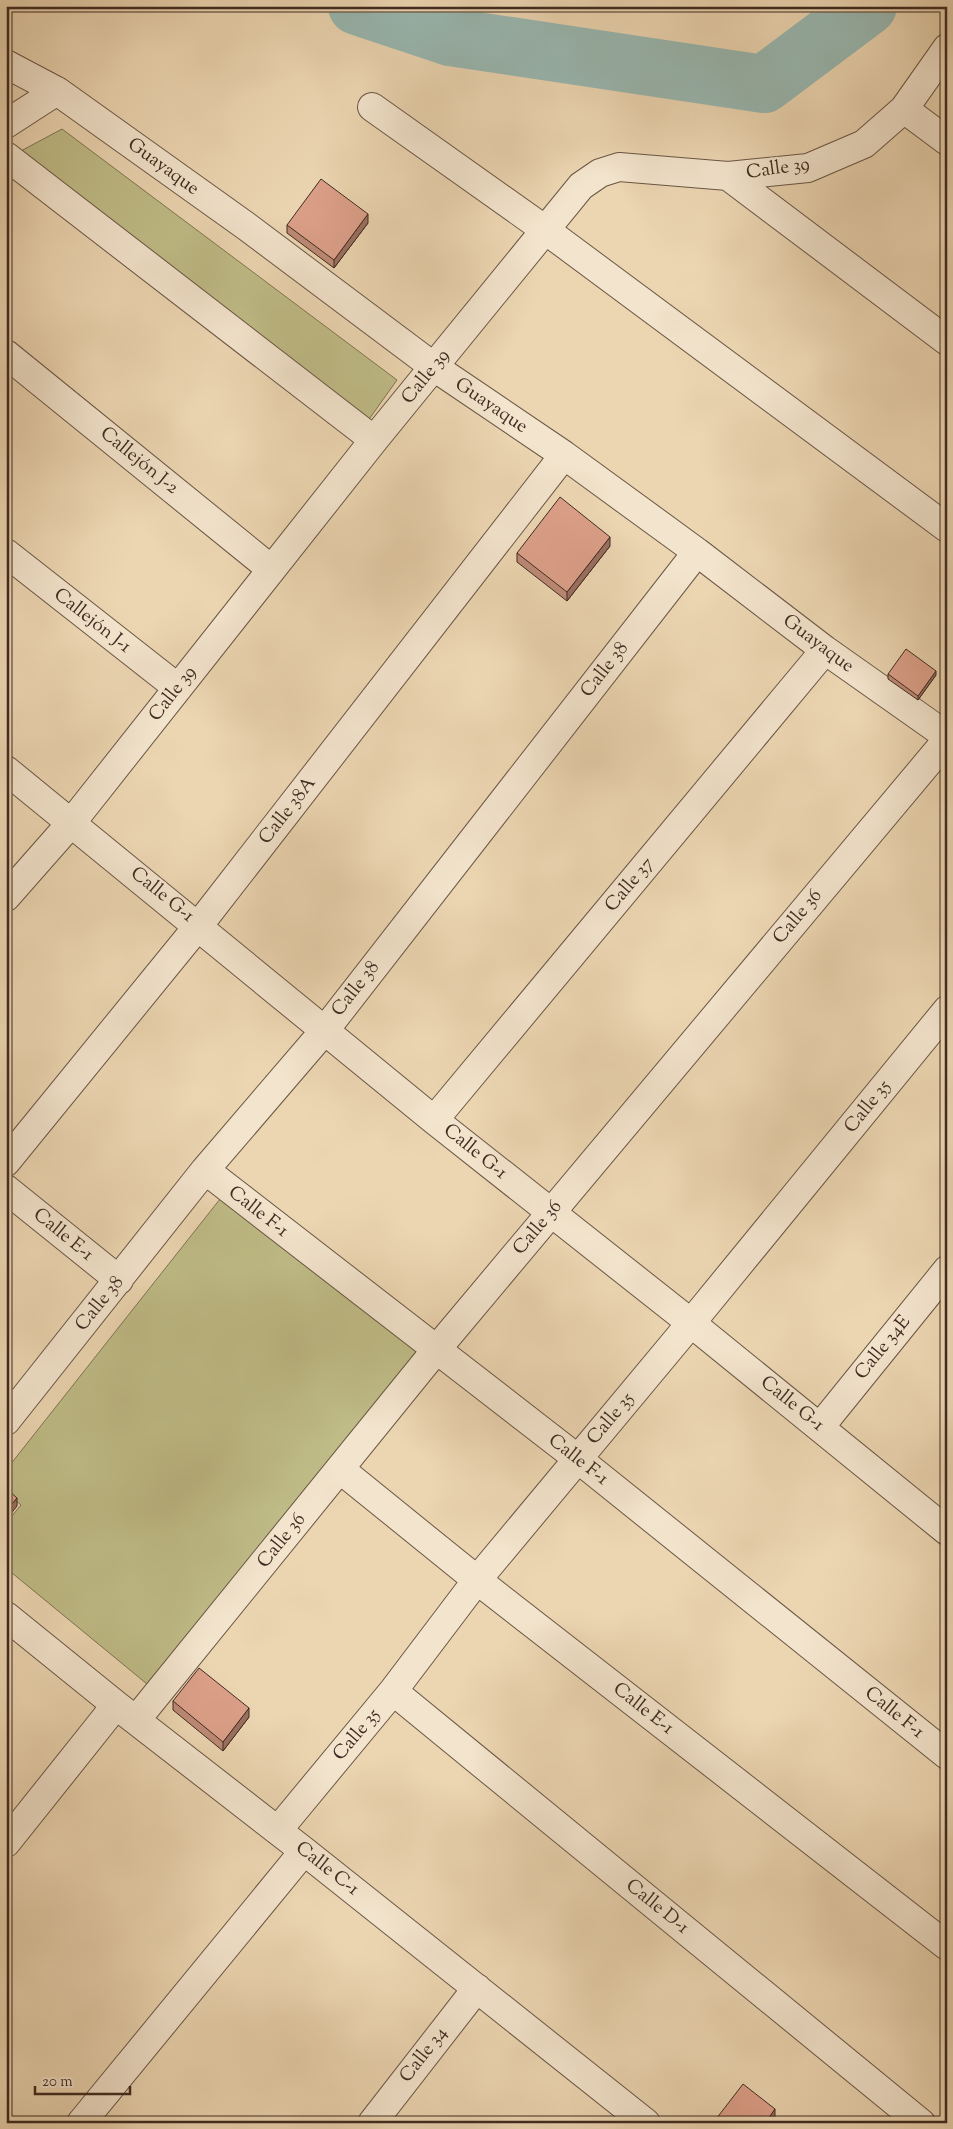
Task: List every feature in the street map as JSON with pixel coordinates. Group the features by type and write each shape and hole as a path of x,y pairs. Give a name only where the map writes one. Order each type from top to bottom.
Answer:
{"street":[{"name":"Calle 39","path":"6,897 72,822 271,568 434,368 544,229 581,186 600,173 619,167 728,176 808,168 864,144 904,109 947,48"},
{"name":"Guayaque","path":"6,64 57,91 246,226 434,368 564,455 697,552 825,650 947,738"},
{"path":"6,124 57,91"},
{"path":"372,107 544,229 947,528"},
{"path":"904,109 947,141"},
{"path":"6,156 374,440"},
{"path":"728,176 947,341"},
{"name":"Callejón J-2","path":"6,354 271,568"},
{"name":"Calle 38A","path":"6,1162 199,925 564,455"},
{"name":"Calle 38","path":"6,1421 205,1170 325,1030 697,552"},
{"name":"Callejón J-1","path":"6,553 178,688"},
{"name":"Calle 37","path":"434,1120 825,650"},
{"name":"Calle 36","path":"6,1843 126,1713 341,1470 436,1350 947,738"},
{"name":"Calle G-1","path":"6,770 199,925 434,1120 692,1323 820,1427 942,1519"},
{"name":"Calle 35","path":"278,1830 393,1691 478,1580 692,1323 947,1010"},
{"name":"Calle F-1","path":"205,1170 578,1459 947,1755"},
{"name":"Calle E-1","path":"6,1189 119,1280"},
{"name":"Calle 34E","path":"820,1427 947,1270"},
{"name":"Calle E-1","path":"341,1470 478,1580 947,1946"},
{"name":"Calle C-1","path":"6,1616 126,1713 278,1830 646,2123"},
{"name":"Calle D-1","path":"393,1691 922,2123"},
{"path":"81,2123 304,1851"},
{"name":"Calle 34","path":"372,2123 477,1988"}],"shaded area":[{"path":"62,129 397,380 367,422 19,152"},
{"path":"224,1194 420,1353 147,1684 6,1568 6,1523 21,1505 6,1492 6,1470"}],"building":[{"path":"321,179 368,214 334,260 287,225"},
{"path":"560,497 610,537 567,592 517,553"},
{"path":"906,649 936,671 918,696 888,674"},
{"path":"6,1488 17,1498 6,1511"},
{"path":"199,1668 249,1708 223,1742 173,1701"},
{"path":"743,2084 775,2109 765,2123 713,2123"}],"waterway":[{"path":"357,6 450,37 764,84 868,6"}]}
